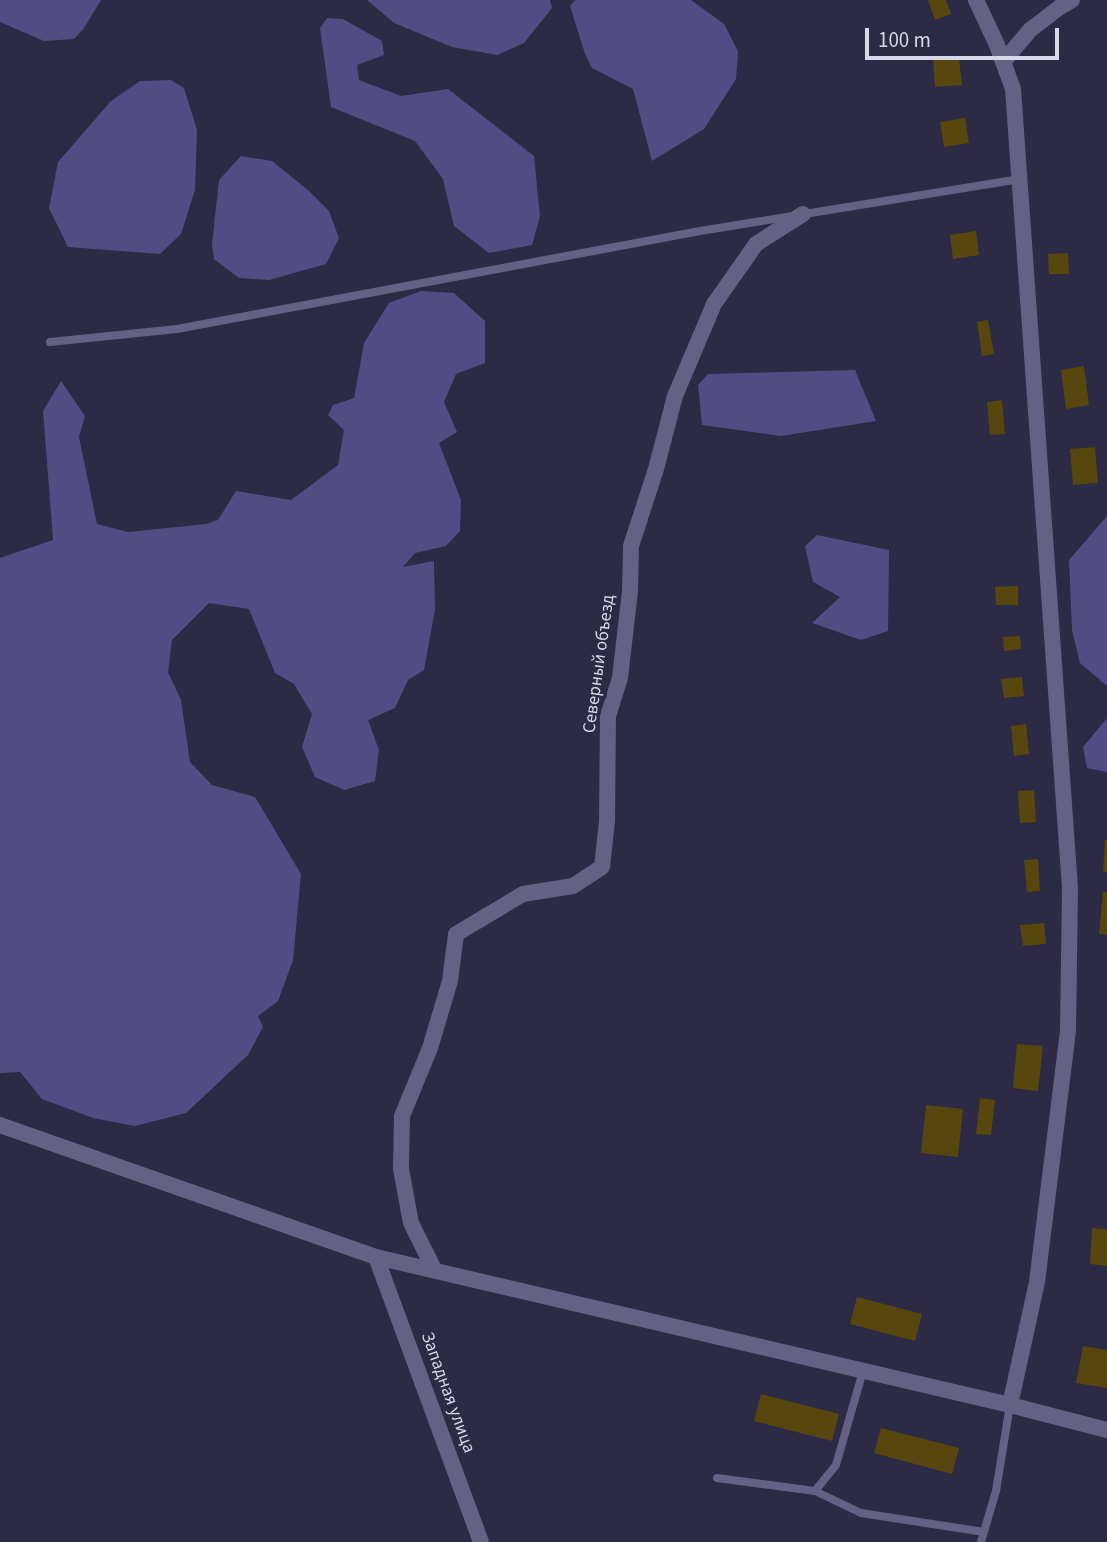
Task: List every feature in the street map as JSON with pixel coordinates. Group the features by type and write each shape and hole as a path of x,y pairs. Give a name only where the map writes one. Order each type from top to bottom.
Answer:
{"street":[{"path":"976,0 1013,89 1070,888 1068,1031 1037,1282 1010,1405"},
{"path":"1003,62 1030,30 1072,0"},
{"name":"Северный объезд","path":"435,1271 411,1223 401,1169 402,1116 430,1048 450,981 456,934 523,894 573,886 602,867 607,821 608,716 620,678 630,591 631,545 656,469 675,396 714,304 756,244 803,214"},
{"path":"0,1125 376,1257 1107,1430"},
{"name":"Западная улица","path":"376,1257 481,1542"}],"lane":[{"path":"50,342 177,329 687,233 1020,179"},
{"path":"815,1492 836,1465 863,1371"},
{"path":"981,1542 996,1491 1010,1405"},
{"path":"717,1478 815,1492 861,1513 984,1532"}],"shaded area":[{"path":"0,0 101,0 74,39 44,41 0,22"},
{"path":"367,0 550,0 552,8 524,43 497,55 452,47 394,23"},
{"path":"575,0 691,0 724,24 738,51 736,79 704,129 652,161 633,89 592,68 585,54 570,6"},
{"path":"327,18 343,19 382,41 384,55 357,65 359,80 401,96 448,89 534,156 540,216 532,245 489,253 454,226 443,179 415,141 331,107 320,28"},
{"path":"171,80 184,88 197,130 195,190 181,234 160,254 68,247 49,208 58,162 111,101 140,81"},
{"path":"241,156 272,161 329,211 339,238 326,264 269,280 239,278 214,259 212,244 219,180"},
{"path":"421,291 454,293 485,321 485,363 456,374 444,402 457,432 439,443 461,500 460,531 446,546 415,553 403,567 434,561 435,610 424,670 408,680 395,708 368,720 379,750 375,781 344,790 315,777 302,747 312,714 294,684 275,673 249,609 209,603 172,640 168,672 181,700 190,762 212,785 255,797 301,874 293,960 278,1001 258,1016 263,1027 248,1055 186,1113 135,1126 93,1118 42,1099 20,1072 0,1073 0,558 53,540 43,411 61,381 85,416 79,437 97,524 128,532 206,524 218,520 236,491 291,500 338,465 344,430 328,415 333,405 354,398 364,343 389,303"},
{"path":"855,370 876,421 781,436 702,425 698,385 708,374"},
{"path":"1107,516 1107,686 1080,663 1072,630 1069,560"},
{"path":"817,535 889,550 888,631 861,640 812,623 840,597 813,582 805,546"},
{"path":"1107,718 1107,772 1087,768 1083,747"}],"building":[{"path":"928,0 946,0 951,14 935,20"},
{"path":"959,58 962,85 935,87 933,60"},
{"path":"965,118 969,143 944,147 940,122"},
{"path":"976,231 979,255 953,259 950,235"},
{"path":"1068,253 1069,274 1049,274 1048,254"},
{"path":"988,320 994,354 982,356 977,322"},
{"path":"1084,366 1089,405 1066,409 1061,370"},
{"path":"1002,400 1005,434 990,435 987,402"},
{"path":"1095,447 1098,483 1073,485 1070,449"},
{"path":"1018,586 1018,605 996,605 995,587"},
{"path":"1020,636 1021,649 1004,651 1003,637"},
{"path":"1022,677 1024,696 1004,698 1001,679"},
{"path":"1026,724 1029,754 1014,756 1011,726"},
{"path":"1034,790 1036,822 1020,823 1018,791"},
{"path":"1107,840 1107,872 1103,871"},
{"path":"1038,859 1040,891 1027,892 1024,860"},
{"path":"1103,892 1107,892 1107,935 1099,934"},
{"path":"1044,923 1046,944 1023,946 1020,925"},
{"path":"1017,1044 1043,1046 1038,1091 1013,1088"},
{"path":"980,1098 995,1100 991,1135 976,1134"},
{"path":"926,1105 963,1109 958,1157 921,1153"},
{"path":"1092,1228 1107,1229 1107,1266 1090,1264"},
{"path":"857,1297 922,1314 915,1341 850,1324"},
{"path":"1083,1346 1107,1350 1107,1388 1076,1383"},
{"path":"761,1394 839,1414 832,1441 754,1421"},
{"path":"881,1428 959,1448 952,1474 874,1453"}]}
